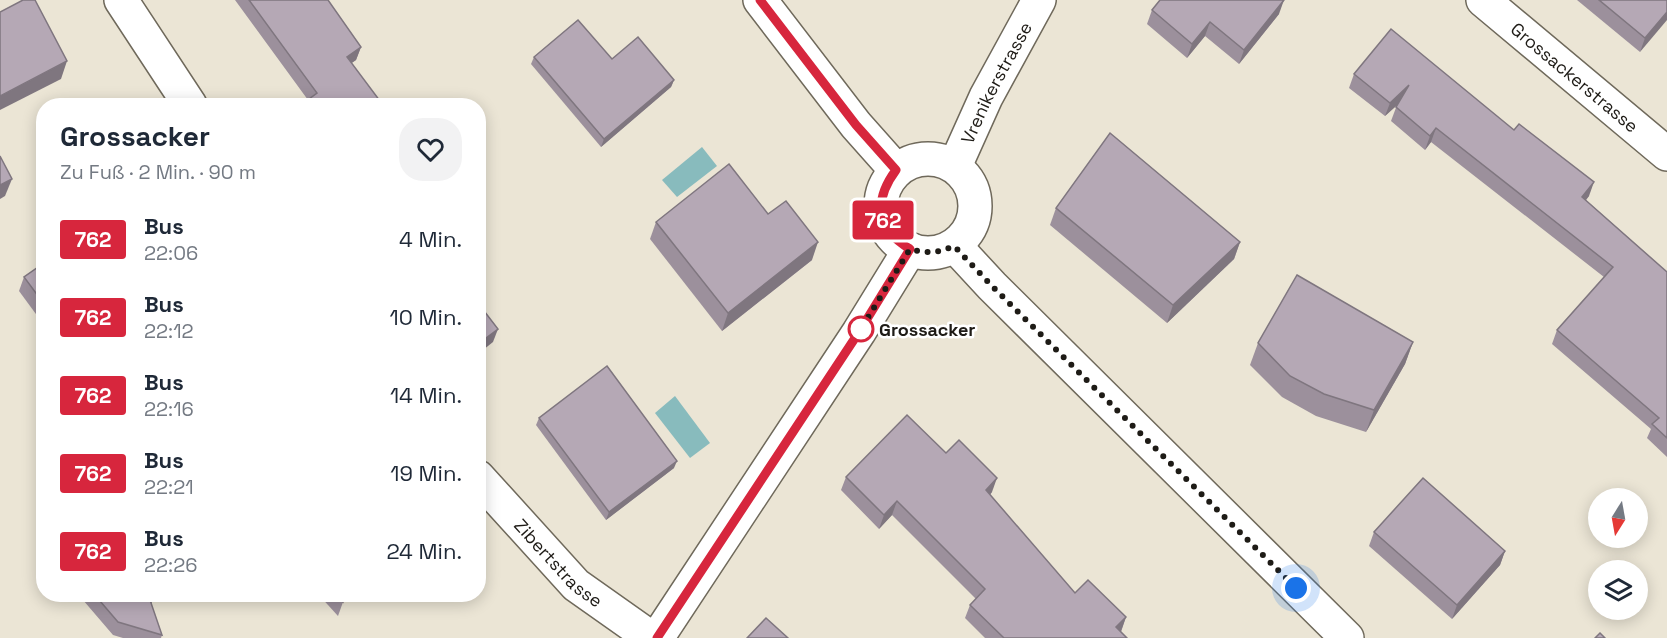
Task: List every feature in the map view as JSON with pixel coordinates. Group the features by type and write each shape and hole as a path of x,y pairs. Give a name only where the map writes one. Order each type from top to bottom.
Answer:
{"street":[{"path":"121,0 185,98"},
{"path":"760,0 856,125 896,170"},
{"name":"Vrenikerstrasse","path":"955,166 986,97 1039,0"},
{"name":"Grossackerstrasse","path":"1483,0 1667,154"},
{"path":"925,158 940,159 955,166 968,178 975,196 975,215 968,232 954,246 933,253 910,249 896,241 886,228 881,214 884,190 896,170 909,161 925,158"},
{"path":"954,246 1347,638"},
{"path":"657,638 859,332 910,249"},
{"name":"Zibertstrasse","path":"486,486 576,585 651,638"}],"water":[{"path":"702,147 717,166 677,197 662,180"},
{"path":"675,396 710,443 690,458 655,413"}],"building":[{"path":"23,0 35,0 67,61 0,96 0,12"},
{"path":"249,0 328,0 361,47 347,57 378,98 310,98 317,93"},
{"path":"1160,0 1284,0 1244,50 1210,22 1192,44 1152,10"},
{"path":"1599,0 1667,0 1667,12 1645,38"},
{"path":"578,20 612,59 638,37 674,80 604,139 534,57"},
{"path":"1391,29 1514,130 1519,124 1594,182 1582,197 1667,272 1667,438 1652,424 1659,418 1557,330 1613,267 1436,128 1430,136 1396,107 1409,85 1390,103 1354,74"},
{"path":"1110,133 1240,242 1173,305 1056,208"},
{"path":"0,156 12,179 0,185"},
{"path":"729,164 768,214 786,201 818,242 728,313 656,222"},
{"path":"36,269 36,293 24,277"},
{"path":"1297,275 1413,342 1374,410 1324,394 1290,376 1258,343"},
{"path":"486,313 498,329 486,338"},
{"path":"607,366 677,461 609,512 539,418"},
{"path":"907,415 946,453 959,440 997,478 986,490 1075,593 1088,580 1126,617 1116,627 1127,638 1004,638 970,605 985,589 897,501 884,515 846,477"},
{"path":"1423,478 1505,551 1457,605 1374,532"},
{"path":"101,602 151,602 162,635 118,622"},
{"path":"766,618 788,638 747,638"},
{"path":"1600,633 1605,638 1595,638"}],"bus line":[{"name":"762","path":"657,638 882,297 910,249 896,241 886,228 881,214 881,197 886,183 896,170 856,125 760,0"}],"place":[{"name":"Grossacker","path":"861,329"}],"route":[{"path":"861,329 859,332 910,249 925,253 940,252 954,246 1296,588"}]}
